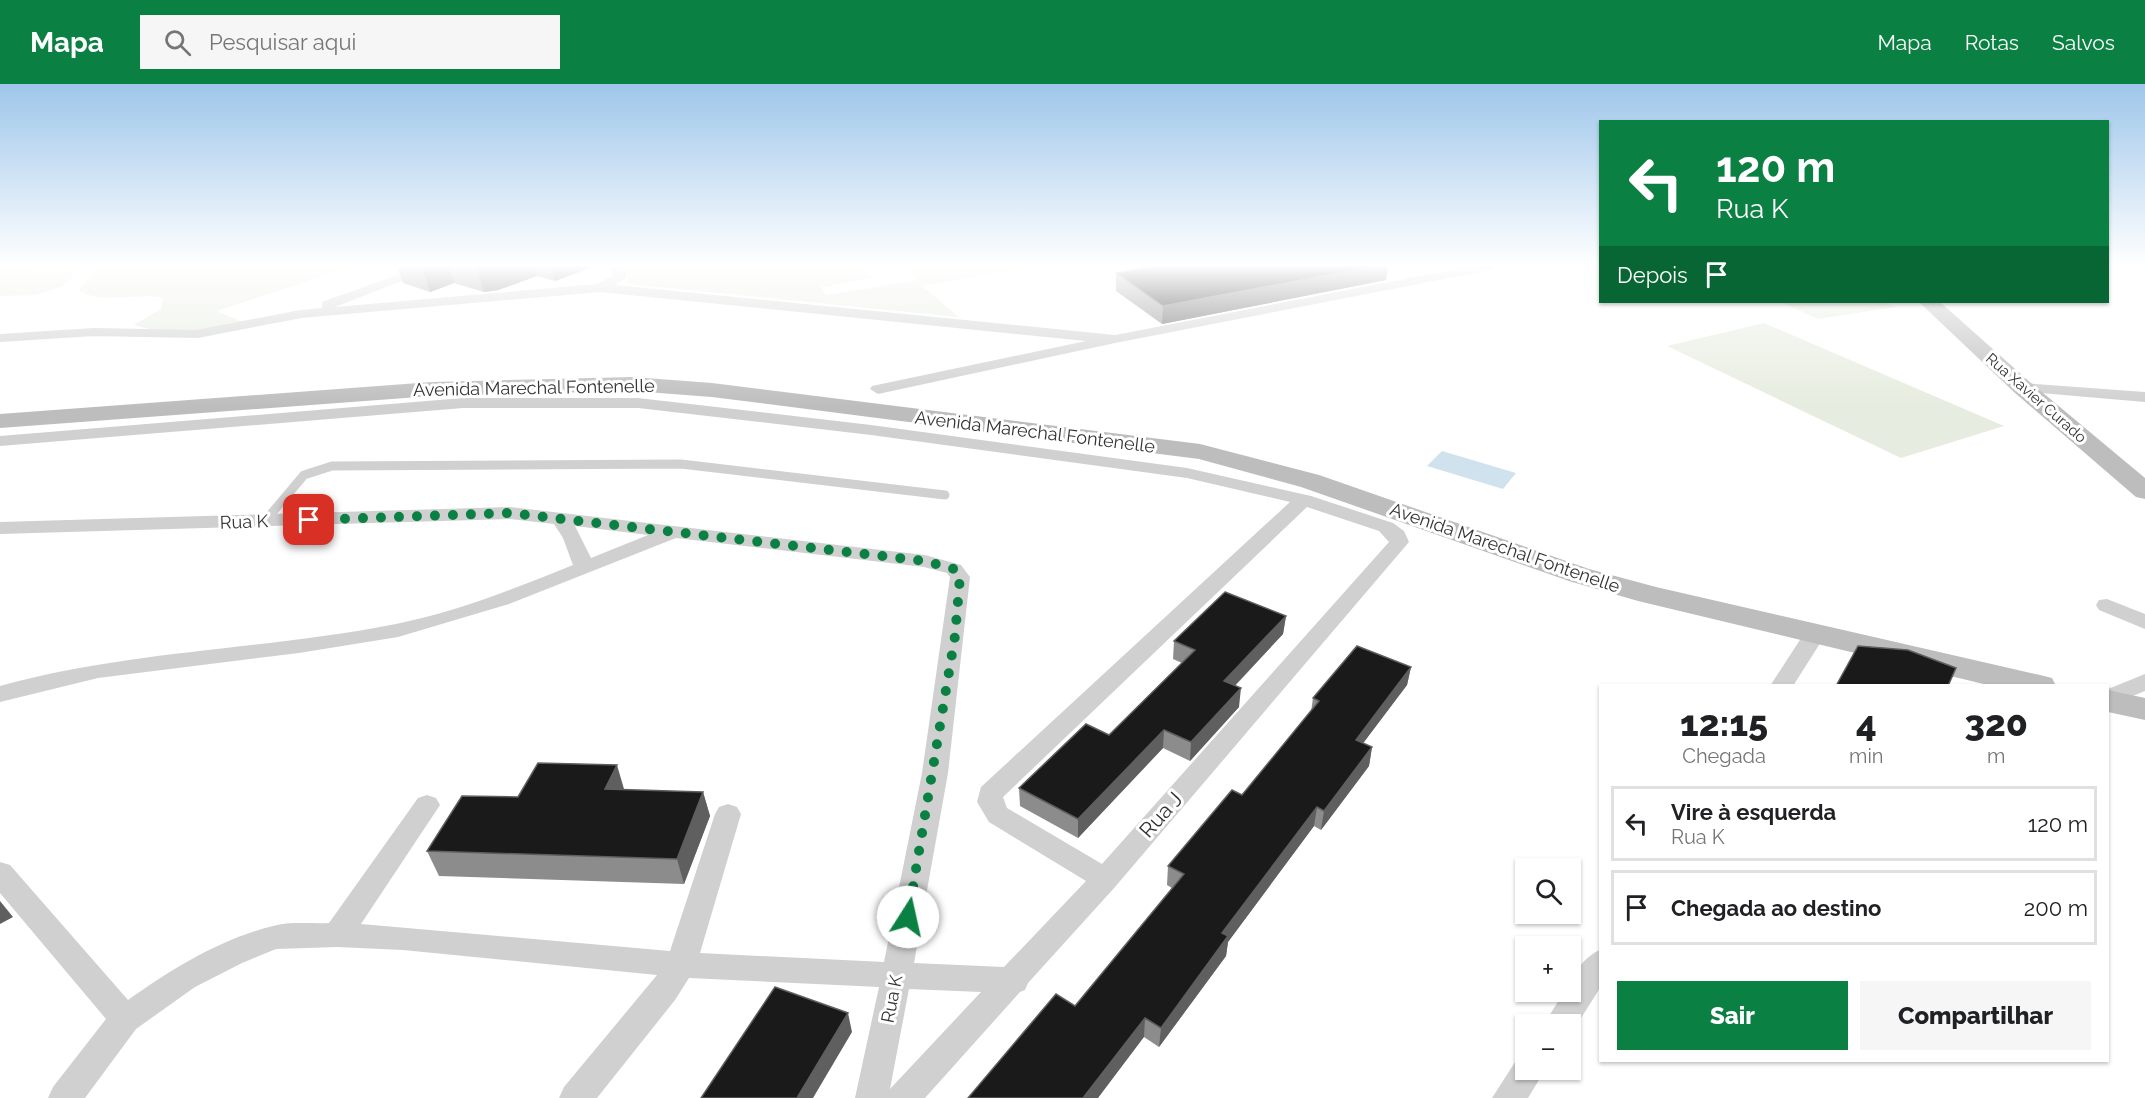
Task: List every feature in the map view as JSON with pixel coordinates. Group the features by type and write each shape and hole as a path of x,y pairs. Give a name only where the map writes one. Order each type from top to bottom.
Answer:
{"main road":[{"name":"Rua Xavier Curado","path":"1941,313 2023,388 2145,491"},
{"name":"Avenida Marechal Fontenelle","path":"0,421 505,385 633,384 712,390 1200,452 1310,481 1580,575 1649,595 2031,684"},
{"path":"2109,699 2145,709"}],"street":[{"path":"301,314 309,313"},
{"path":"856,313 1115,339"},
{"path":"878,389 1247,313"},
{"path":"2023,388 2145,397"},
{"path":"0,441 464,403 638,403 871,430 1139,466 1230,482 1304,500"},
{"path":"1105,879 998,816 990,802 990,794 1304,500"},
{"name":"Rua J","path":"903,1098 1014,981 1392,551 1398,538 1386,527 1304,500"},
{"name":"Rua K","path":"0,528 510,513 925,561 954,569 960,577 955,636 939,738 872,1098"},
{"path":"560,517 573,537 584,566"},
{"path":"0,694 71,675 344,640 398,630 444,618 674,532"},
{"path":"2107,605 2145,622"},
{"path":"1782,684 1815,634"},
{"path":"2109,699 2145,682"},
{"path":"337,934 427,805"},
{"path":"576,1098 664,991 681,965 728,814"},
{"path":"0,873 125,1019"},
{"path":"65,1098 125,1019 184,978 231,954 275,937 337,934 493,945 681,965 1014,981"},
{"path":"1567,1014 1599,965"},
{"path":"1509,1098 1522,1080"}],"lane":[{"path":"0,338 94,332 197,334 301,314"},
{"path":"265,521 304,475 332,466 681,464 945,495"}],"shaded area":[{"path":"154,313 222,313 245,323 204,330 175,331 134,325"},
{"path":"921,313 954,313 958,317"},
{"path":"1806,313 1855,313 1818,319"},
{"path":"1764,323 2004,426 1901,458 1667,346"}],"water":[{"path":"1442,451 1516,473 1503,489 1427,466"}],"building":[{"path":"1225,592 1286,616 1224,681 1241,688 1191,742 1164,730 1078,819 1019,788 1086,724 1109,735 1195,650 1174,641"},
{"path":"1357,646 1411,667 1356,740 1372,747 1324,811 1317,807 1222,933 1228,936 1161,1028 1145,1018 1083,1098 968,1098 1056,994 1075,1006 1184,874 1168,866 1232,790 1242,795 1319,701 1313,698"},
{"path":"1858,646 1908,650 1956,668 1949,684 1837,684"},
{"path":"538,763 617,765 605,789 703,792 677,859 427,851 462,796 518,797"},
{"path":"775,987 848,1013 797,1098 701,1098"}],"route":[{"path":"309,520 510,513 925,561 954,569 960,577 955,636 908,917"}]}
